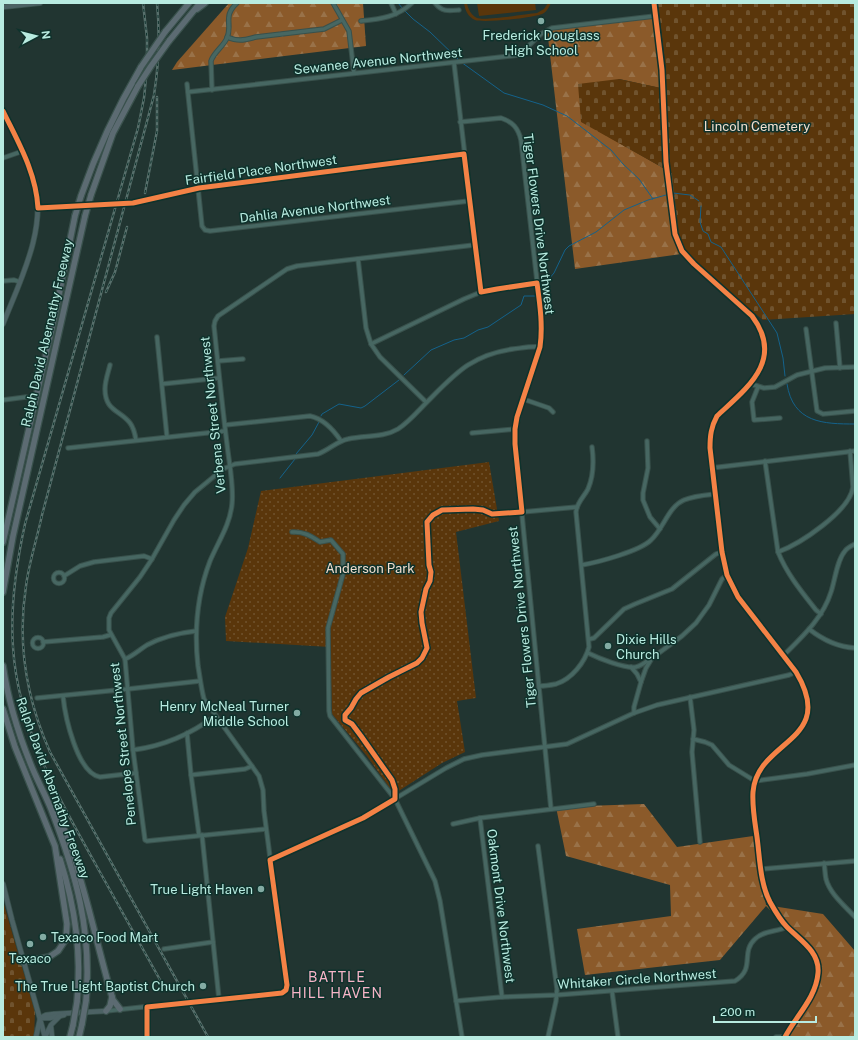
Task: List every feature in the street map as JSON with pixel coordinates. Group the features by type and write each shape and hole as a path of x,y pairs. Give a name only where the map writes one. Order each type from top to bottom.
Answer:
{"highway":[{"name":"Ralph David Abernathy Freeway","path":"3,542 81,196 90,170 114,116 141,67 165,32 189,3"},
{"path":"192,13 200,3"},
{"path":"192,13 205,3"},
{"name":"Ralph David Abernathy Freeway","path":"3,592 13,536 91,195 113,133 138,86 150,66 192,13"},
{"name":"Ralph David Abernathy Freeway","path":"3,666 8,696 19,731 31,765 51,808 72,870 83,913 87,949 86,1001 79,1037"},
{"path":"3,709 16,747 55,846 67,919 67,935 61,948 49,957 24,962"},
{"path":"51,808 60,820 73,854 112,997 114,1003 120,1009"},
{"name":"Ralph David Abernathy Freeway","path":"55,846 67,882 76,924 79,966 77,1002 70,1037"},
{"path":"106,1011 110,1006 112,997"}],"main road":[{"path":"5,6 40,3"},
{"path":"654,3 662,70 666,162 675,234 682,251 694,264 752,316 759,325 763,335 764,353 759,372 751,384 717,416 710,435 711,468 722,552 727,575 738,597 796,672 804,685 808,708 805,720 795,736 765,763 760,770 755,781 753,799 761,869 769,900 787,927 811,951 817,961 819,972 812,995 784,1037"},
{"path":"3,111 23,151 35,181 38,208 35,232 20,282 3,324"},
{"path":"3,884 45,1037"},
{"path":"40,1018 46,1015 106,1011"},
{"path":"40,1018 59,1017 67,1014"},
{"path":"45,1037 51,1025 59,1017"},
{"path":"36,1037 40,1018"},
{"path":"51,1025 52,1037"}],"street":[{"path":"212,90 212,57 223,45 227,37 228,15 237,3"},
{"path":"333,3 349,31 354,73"},
{"path":"391,3 396,14"},
{"path":"361,21 384,18 396,14 412,3"},
{"path":"435,3 442,10 458,10"},
{"name":"Sewanee Avenue Northwest","path":"188,92 519,55 541,34 552,28 655,16"},
{"path":"227,37 246,40 256,37 324,29 342,20"},
{"path":"454,63 474,245 481,292"},
{"path":"187,84 199,188"},
{"name":"Tiger Flowers Drive Northwest","path":"460,122 501,118 512,123 519,132 521,140 542,325 540,347 523,399 515,430 515,444 551,809"},
{"path":"3,158 23,151"},
{"name":"Fairfield Place Northwest","path":"38,208 133,203 199,188 464,154"},
{"name":"Dahlia Avenue Northwest","path":"199,188 202,226 205,230 210,231 469,201"},
{"name":"Verbena Street Northwest","path":"219,999 282,993 286,990 287,985 266,829 262,785 259,776 204,699 196,652 198,607 203,582 211,560 226,528 230,513 232,494 214,326 215,320 218,316 288,269 297,266 474,245"},
{"path":"358,258 366,328 371,344 380,357 426,402"},
{"path":"3,282 14,280 20,282"},
{"path":"371,344 481,292 537,283"},
{"path":"836,323 840,368"},
{"path":"806,329 817,411 823,414 855,411"},
{"path":"157,337 167,437"},
{"path":"43,642 103,637 110,635 108,624 111,613 152,559 184,505 203,485 229,466 318,454 326,451 341,441 382,435 394,431 406,424 454,374 476,360 502,351 534,346 540,347"},
{"path":"218,361 243,358"},
{"path":"110,365 105,390 106,398 115,411 131,423 136,440"},
{"path":"751,384 764,388 775,386 798,375 825,368 855,367"},
{"path":"162,384 220,378"},
{"path":"758,387 752,402 754,420 780,418"},
{"path":"3,400 26,396"},
{"path":"523,399 549,408 553,412"},
{"path":"225,425 310,416 318,418 324,422 341,441"},
{"path":"472,433 515,430"},
{"path":"68,448 225,431"},
{"path":"646,441 648,468 643,500 650,517 660,529"},
{"path":"540,686 555,684 567,679 583,662 588,653 590,639 577,507 588,489 592,478 594,465 592,447"},
{"path":"711,468 853,451 853,487 848,498 819,529 778,552"},
{"path":"765,461 778,552 790,577 816,610 821,614"},
{"path":"582,565 639,548 651,541 673,509 680,502 689,498 715,494"},
{"path":"522,512 577,507"},
{"path":"292,532 309,534 320,542 331,540 343,554 343,574 328,628 329,712 332,720 395,799 438,891 462,1037"},
{"path":"783,656 821,614 831,593 841,556 847,548 855,544"},
{"path":"590,639 594,638 624,609 672,589 716,554 722,552"},
{"path":"64,576 80,566 94,562 144,556 152,559"},
{"path":"588,653 599,659 631,667 641,666 682,636 696,623 709,605 722,579 727,575"},
{"path":"809,629 816,635 833,644 855,648"},
{"path":"125,659 160,639 178,633 196,631"},
{"name":"Penelope Street Northwest","path":"110,635 125,659 133,750 144,838 147,841 201,835"},
{"path":"634,713 634,707 641,682 646,668 652,658"},
{"path":"631,667 641,682"},
{"path":"270,860 363,818 446,768 464,759 482,755 575,742 634,713 657,705 789,675 796,672"},
{"path":"37,698 128,690 200,681"},
{"path":"63,696 71,736 79,755 91,774 100,778 136,773"},
{"path":"690,697 694,730 692,752 700,842"},
{"path":"133,750 160,745 202,726 215,716"},
{"path":"106,1011 219,999 201,835 191,775 188,733"},
{"path":"693,739 705,742 712,746 729,765 755,781 807,774 855,765"},
{"path":"191,775 246,769 252,766"},
{"path":"453,824 480,818 594,804"},
{"name":"Oakmont Drive Northwest","path":"480,818 502,997"},
{"path":"201,835 266,829"},
{"path":"538,846 557,996 548,1037"},
{"path":"761,869 855,861"},
{"path":"824,863 826,880 829,887 855,917"},
{"name":"Whitaker Circle Northwest","path":"456,1002 502,997 557,996 735,981 741,977 746,970 749,949 754,940 762,934 780,931 787,927"},
{"path":"164,949 213,942"},
{"path":"612,991 618,1037"},
{"path":"776,1037 784,1037"}],"green space":[{"path":"229,3 363,3 366,46 172,70 177,62"},
{"path":"464,3 467,3 469,10 473,15 481,19 537,13 544,9 548,3 551,3 544,13 539,15 480,21 470,17"},
{"path":"477,3 535,3 536,10 479,16"},
{"name":"Lincoln Cemetery","path":"658,3 855,3 855,314 763,320 681,254 672,173 581,122 578,84 619,79 666,89 666,69"},
{"path":"653,17 660,88 619,79 581,121 672,173 681,254 575,269 547,29"},
{"name":"Anderson Park","path":"489,462 499,521 456,532 476,698 457,701 465,752 442,763 394,794 367,756 332,714 330,647 226,641 225,617 248,548 261,491"},
{"path":"644,804 677,847 760,835 762,881 766,905 823,914 855,951 855,1037 787,1037 790,1022 817,987 818,965 808,948 766,906 720,960 585,975 577,929 671,916 670,885 566,856 556,807"},
{"path":"3,901 35,1012 34,1037 3,1037"}],"waterway":[{"path":"398,3 403,9"},
{"path":"405,11 430,32 459,60"},
{"path":"461,62 504,93 543,105 567,116 611,150 639,179 652,199"},
{"path":"673,193 690,195 699,201"},
{"path":"541,288 554,273 565,250 569,246 596,232 624,210 648,200 666,195"},
{"path":"701,206 700,222 703,231 708,234 711,242 721,247 777,333 783,358 785,376"},
{"path":"404,375 431,350 454,340 464,338 478,330 488,327 521,305 524,296 535,296"},
{"path":"321,416 339,404 361,408 399,380"},
{"path":"787,384 790,397 796,407 811,419 821,422 855,424"},
{"path":"296,454 312,435 319,422"},
{"path":"280,478 295,459"}],"railway":[{"path":"143,3 147,38 147,68 144,98 138,128 25,524 14,585 12,631 16,677 31,733 42,760 68,814 164,987"},
{"path":"157,3 158,49 154,95 31,559 27,577 24,607 24,650 26,671 35,712 50,752 208,1037"},
{"path":"145,193 157,131 157,97"},
{"path":"106,292 115,272 127,227"}],"cycle path":[{"path":"654,3 662,70 666,162 675,234 682,251 694,264 752,316 761,332 765,346 763,360 758,372 750,384 717,416 711,432 710,448 722,552 727,575 738,597 796,672 806,695 808,713 802,727 767,761 758,774 753,792 753,809 764,887 770,902 782,921 808,947 816,959 818,966 814,991 785,1037"},
{"path":"3,111 30,170 37,195 38,208 133,203 199,188 464,154 481,292 537,283 541,323 540,347 517,417 515,429 515,444 522,512 492,514 483,510 473,509 442,510 433,515 427,522 429,565 431,572 430,581 426,589 421,612 427,648 422,658 417,663 361,693 345,715 345,720 352,724 392,780 395,789 395,799 363,818 270,860 287,985 286,990 282,993 147,1007 147,1037"}],"place":[{"name":"Frederick Douglass High School","path":"541,21"},
{"name":"Dixie Hills Church","path":"608,646"},
{"name":"Henry McNeal Turner Middle School","path":"297,713"},
{"name":"True Light Haven","path":"261,889"},
{"name":"Texaco Food Mart","path":"43,937"},
{"name":"Texaco","path":"30,944"},
{"name":"The True Light Baptist Church","path":"203,986"}],"district":[{"name":"BATTLE HILL HAVEN","path":"337,986"}]}
